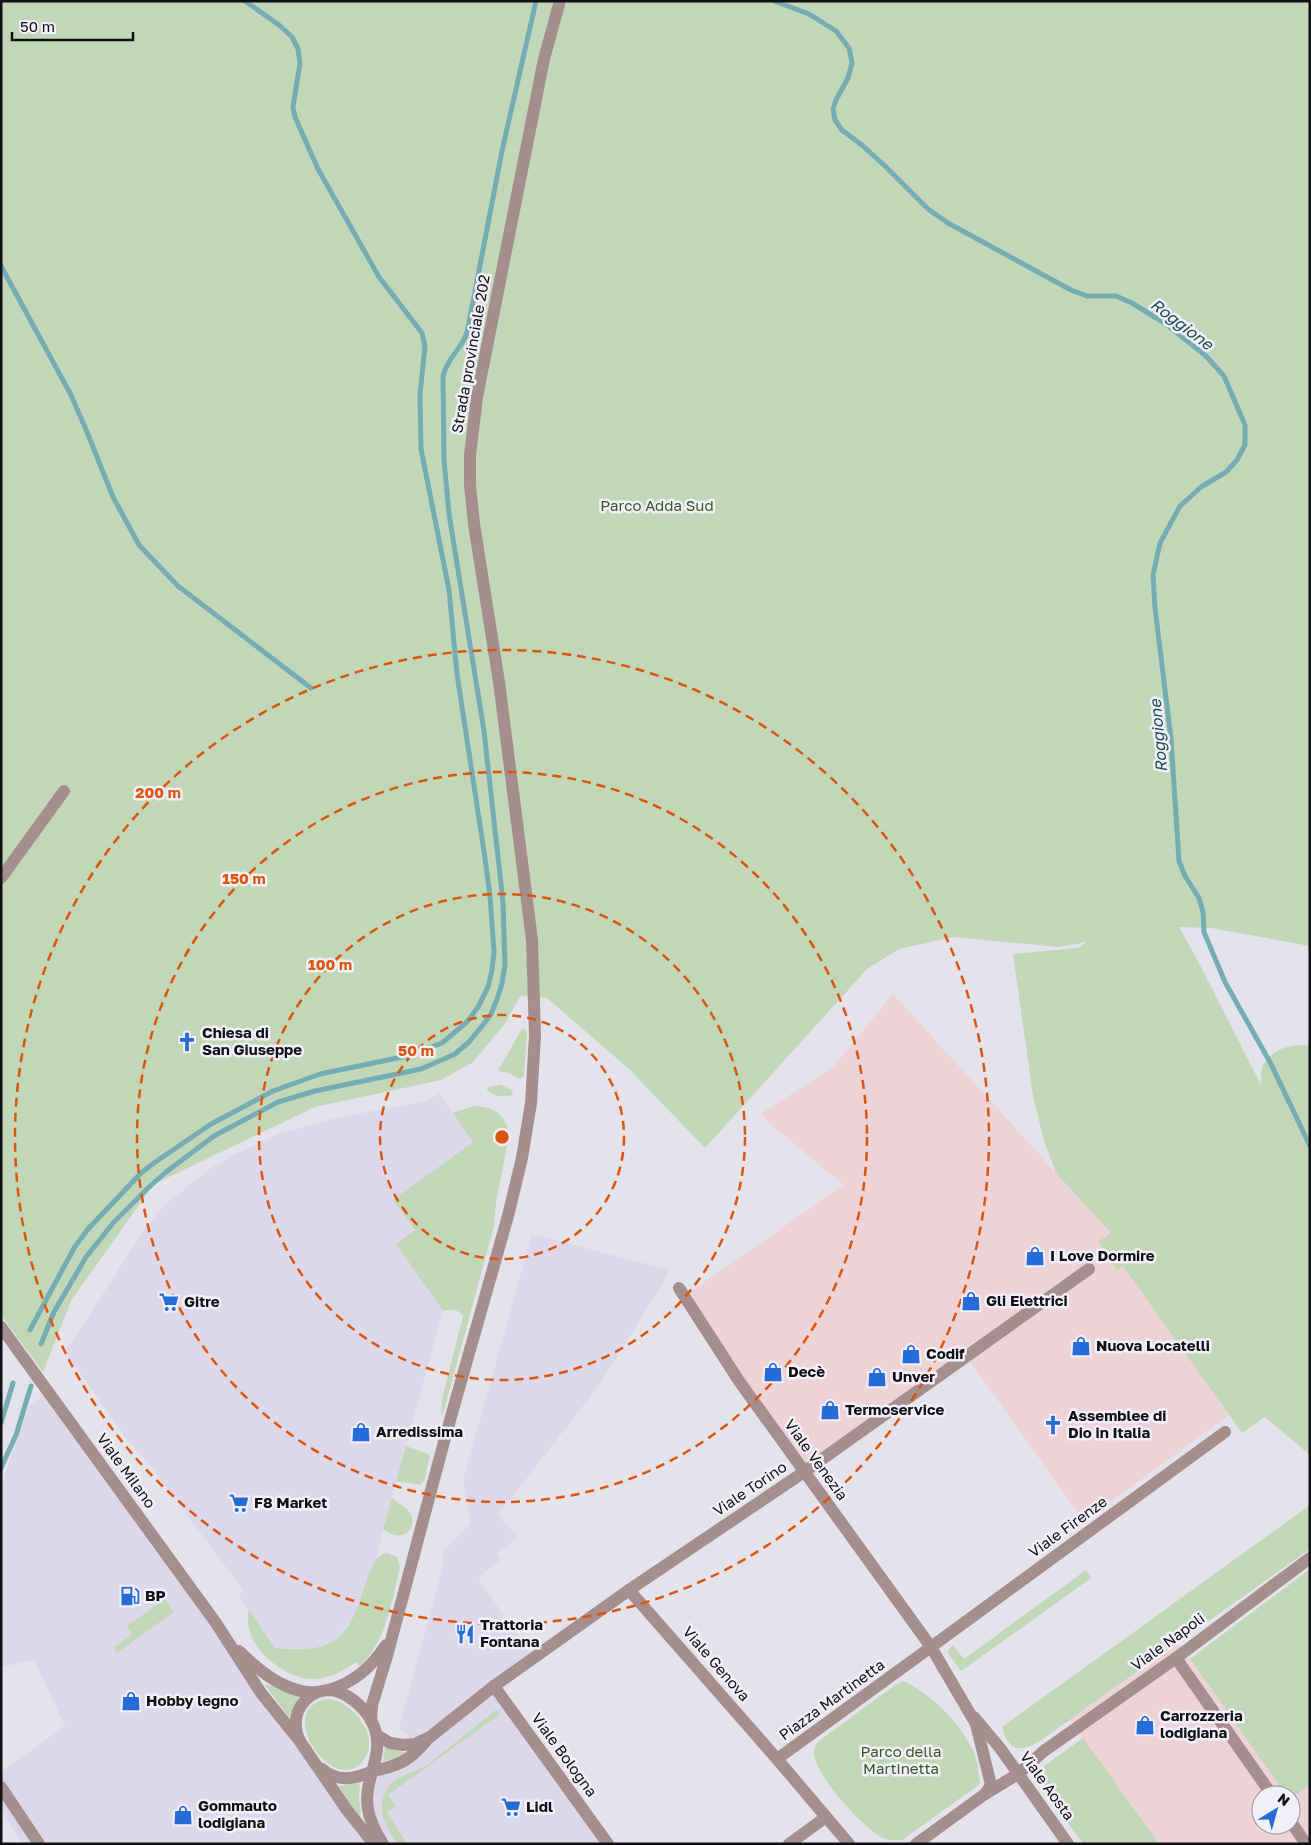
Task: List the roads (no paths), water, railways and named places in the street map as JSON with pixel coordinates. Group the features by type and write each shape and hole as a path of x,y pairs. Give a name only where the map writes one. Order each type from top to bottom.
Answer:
{"street":[{"name":"Strada provinciale 202","path":"394,1629 445,1438 508,1216 527,1133 532,1090 535,1035 532,940 499,682 474,524 470,485 470,455 479,385 544,59 560,1"},
{"path":"1,878 64,791"},
{"name":"Viale Torino","path":"372,1771 395,1766 405,1761 430,1737 494,1686 629,1590 804,1472 1089,1269"},
{"name":"Viale Venezia","path":"679,1288 739,1381 931,1648"},
{"name":"Viale Milano","path":"1,1327 224,1634 261,1693 299,1740"},
{"name":"Viale Firenze","path":"931,1648 1225,1432"},
{"name":"Viale Napoli","path":"1018,1774 1044,1752 1176,1658 1310,1558"},
{"name":"Viale Genova","path":"629,1590 777,1760"},
{"path":"323,1691 352,1680 367,1669 379,1655 394,1629"},
{"path":"371,1721 372,1705 394,1629"},
{"name":"Viale Milano","path":"224,1634 253,1664 274,1680 293,1689 337,1691 361,1707 371,1721 377,1735 377,1757 368,1793 368,1809 372,1825 383,1844"},
{"path":"931,1648 972,1714 1000,1748"},
{"name":"Piazza Martinetta","path":"848,1844 777,1760 931,1648"},
{"path":"1176,1658 1265,1785"},
{"name":"Viale Bologna","path":"494,1686 608,1844"},
{"name":"Viale Milano","path":"323,1691 308,1697 299,1708 295,1723 296,1732 304,1749 374,1844"},
{"path":"972,1714 991,1785 985,1794"},
{"name":"Viale Torino","path":"377,1735 390,1742 403,1745 415,1744 430,1737"},
{"name":"Viale Napoli","path":"1000,1748 1008,1756 1019,1759 1044,1752"},
{"name":"Viale Aosta","path":"1000,1748 1068,1844"},
{"name":"Viale Milano","path":"316,1765 331,1776 345,1779 358,1778 372,1771"},
{"path":"916,1844 985,1794 1018,1774"},
{"path":"1,1788 39,1844"},
{"path":"789,1844 826,1817"}],"waterway":[{"path":"30,1330 74,1248 88,1229 141,1173 211,1124 273,1091 320,1074 407,1056 442,1043 467,1022 478,1007 488,987 492,970 494,952 490,896 457,674 449,590 421,449 420,394 425,346 422,333 379,277 318,169 295,117 293,107 300,63 298,49 292,37 279,25 245,1"},
{"path":"41,1344 54,1312 86,1257 114,1222 166,1172 214,1136 278,1102 315,1091 421,1069 455,1054 469,1042 482,1026 491,1014 497,999 505,965 503,902 484,731 449,514 444,460 443,376 467,333 502,151 536,1"},
{"name":"Roggione","path":"774,1 809,14 836,31 849,48 852,63 848,78 833,109 835,120 842,130 887,168 928,209 948,223 1071,290 1087,296 1116,296 1132,303 1166,324 1206,356 1224,376 1245,425 1245,445 1237,460 1226,472 1201,487 1180,506 1160,543 1153,575 1155,608 1171,739 1179,861 1185,876 1199,898 1203,912 1204,932 1225,982 1271,1064 1310,1146"},
{"path":"1,266 71,395 113,497 139,545 178,586 311,688"},
{"path":"1,1423 13,1383"},
{"path":"1,1468 16,1435 31,1386"}],"place":[{"name":"Chiesa di San Giuseppe","path":"187,1042"},
{"name":"I Love Dormire","path":"1035,1256"},
{"name":"Gli Elettrici","path":"971,1301"},
{"name":"Gitre","path":"169,1302"},
{"name":"Nuova Locatelli","path":"1081,1346"},
{"name":"Codif","path":"911,1354"},
{"name":"Decè","path":"773,1372"},
{"name":"Unver","path":"877,1377"},
{"name":"Termoservice","path":"830,1410"},
{"name":"Assemblee di Dio in Italia","path":"1053,1425"},
{"name":"Arredissima","path":"361,1432"},
{"name":"F8 Market","path":"239,1503"},
{"name":"BP","path":"130,1596"},
{"name":"Trattoria Fontana","path":"465,1634"},
{"name":"Hobby legno","path":"131,1701"},
{"name":"Carrozzeria lodigiana","path":"1145,1725"},
{"name":"Lidl","path":"511,1807"},
{"name":"Gommauto lodigiana","path":"183,1815"}],"park label":[{"name":"Parco Adda Sud","path":"657,506"},
{"name":"Parco della Martinetta","path":"901,1760"}]}
